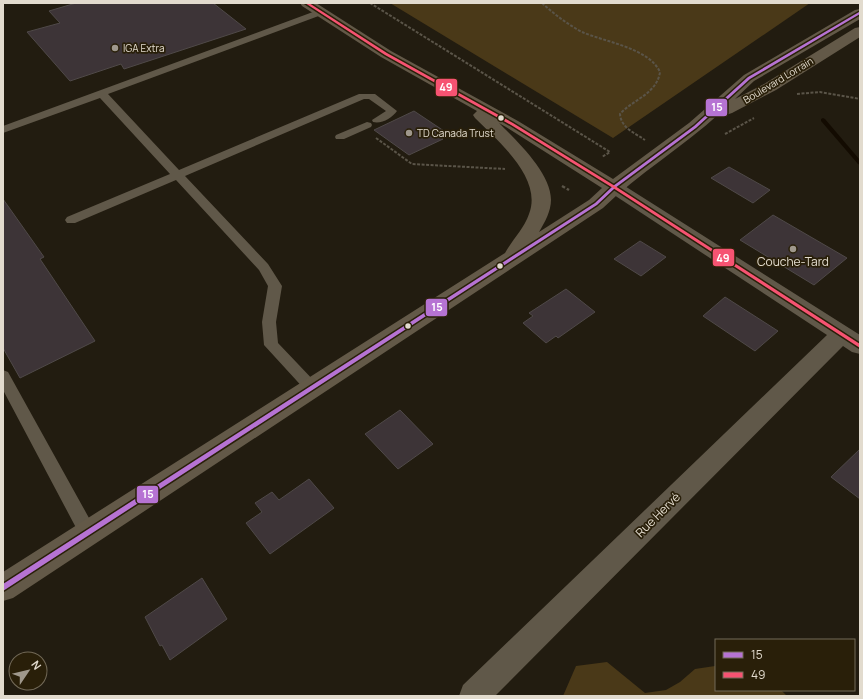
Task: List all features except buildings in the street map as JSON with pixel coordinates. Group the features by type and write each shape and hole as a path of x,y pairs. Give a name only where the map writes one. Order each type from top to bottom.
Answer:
{"main road":[{"path":"307,3 386,54 512,124 614,187"},
{"name":"Boulevard Lorrain","path":"3,588 596,204 614,187 695,127 749,78 860,13"},
{"name":"Boulevard Lorrain","path":"695,127 770,87 860,31"},
{"path":"464,98 505,139 530,170 539,187 542,198 540,210 533,227 511,260"}],"street":[{"path":"614,187 851,340"},
{"name":"Rue Hervé","path":"474,696 851,340"}],"lane":[{"path":"3,130 321,12"},
{"path":"102,94 264,267 275,286 269,322 271,345 312,388"},
{"path":"70,220 363,96 371,96 392,111 388,115 340,137"},
{"path":"3,376 88,533"}],"path":[{"path":"370,3 610,152 602,157"},
{"path":"542,3 574,28 605,41 629,48 657,66 660,71 660,75 656,83 646,94 620,112 618,118 621,124 628,130 663,150"},
{"path":"794,94 805,92 826,93 860,99"},
{"path":"725,134 759,115"},
{"path":"368,124 412,164 530,170 569,190"}],"shaded area":[{"path":"390,3 810,3 613,138"},
{"path":"607,662 645,693 666,690 680,682 695,669 715,666 715,691 782,691 787,696 563,696 576,666"}],"waterway":[{"path":"823,120 860,163"}],"transit line":[{"name":"49","path":"307,3 386,54 512,124 614,187 860,346"},
{"name":"15","path":"3,588 596,204 614,187 695,127 749,78 860,13"}],"place":[{"name":"IGA Extra","path":"115,48"},
{"name":"TD Canada Trust","path":"409,133"},
{"name":"Couche-Tard","path":"793,249"}]}
